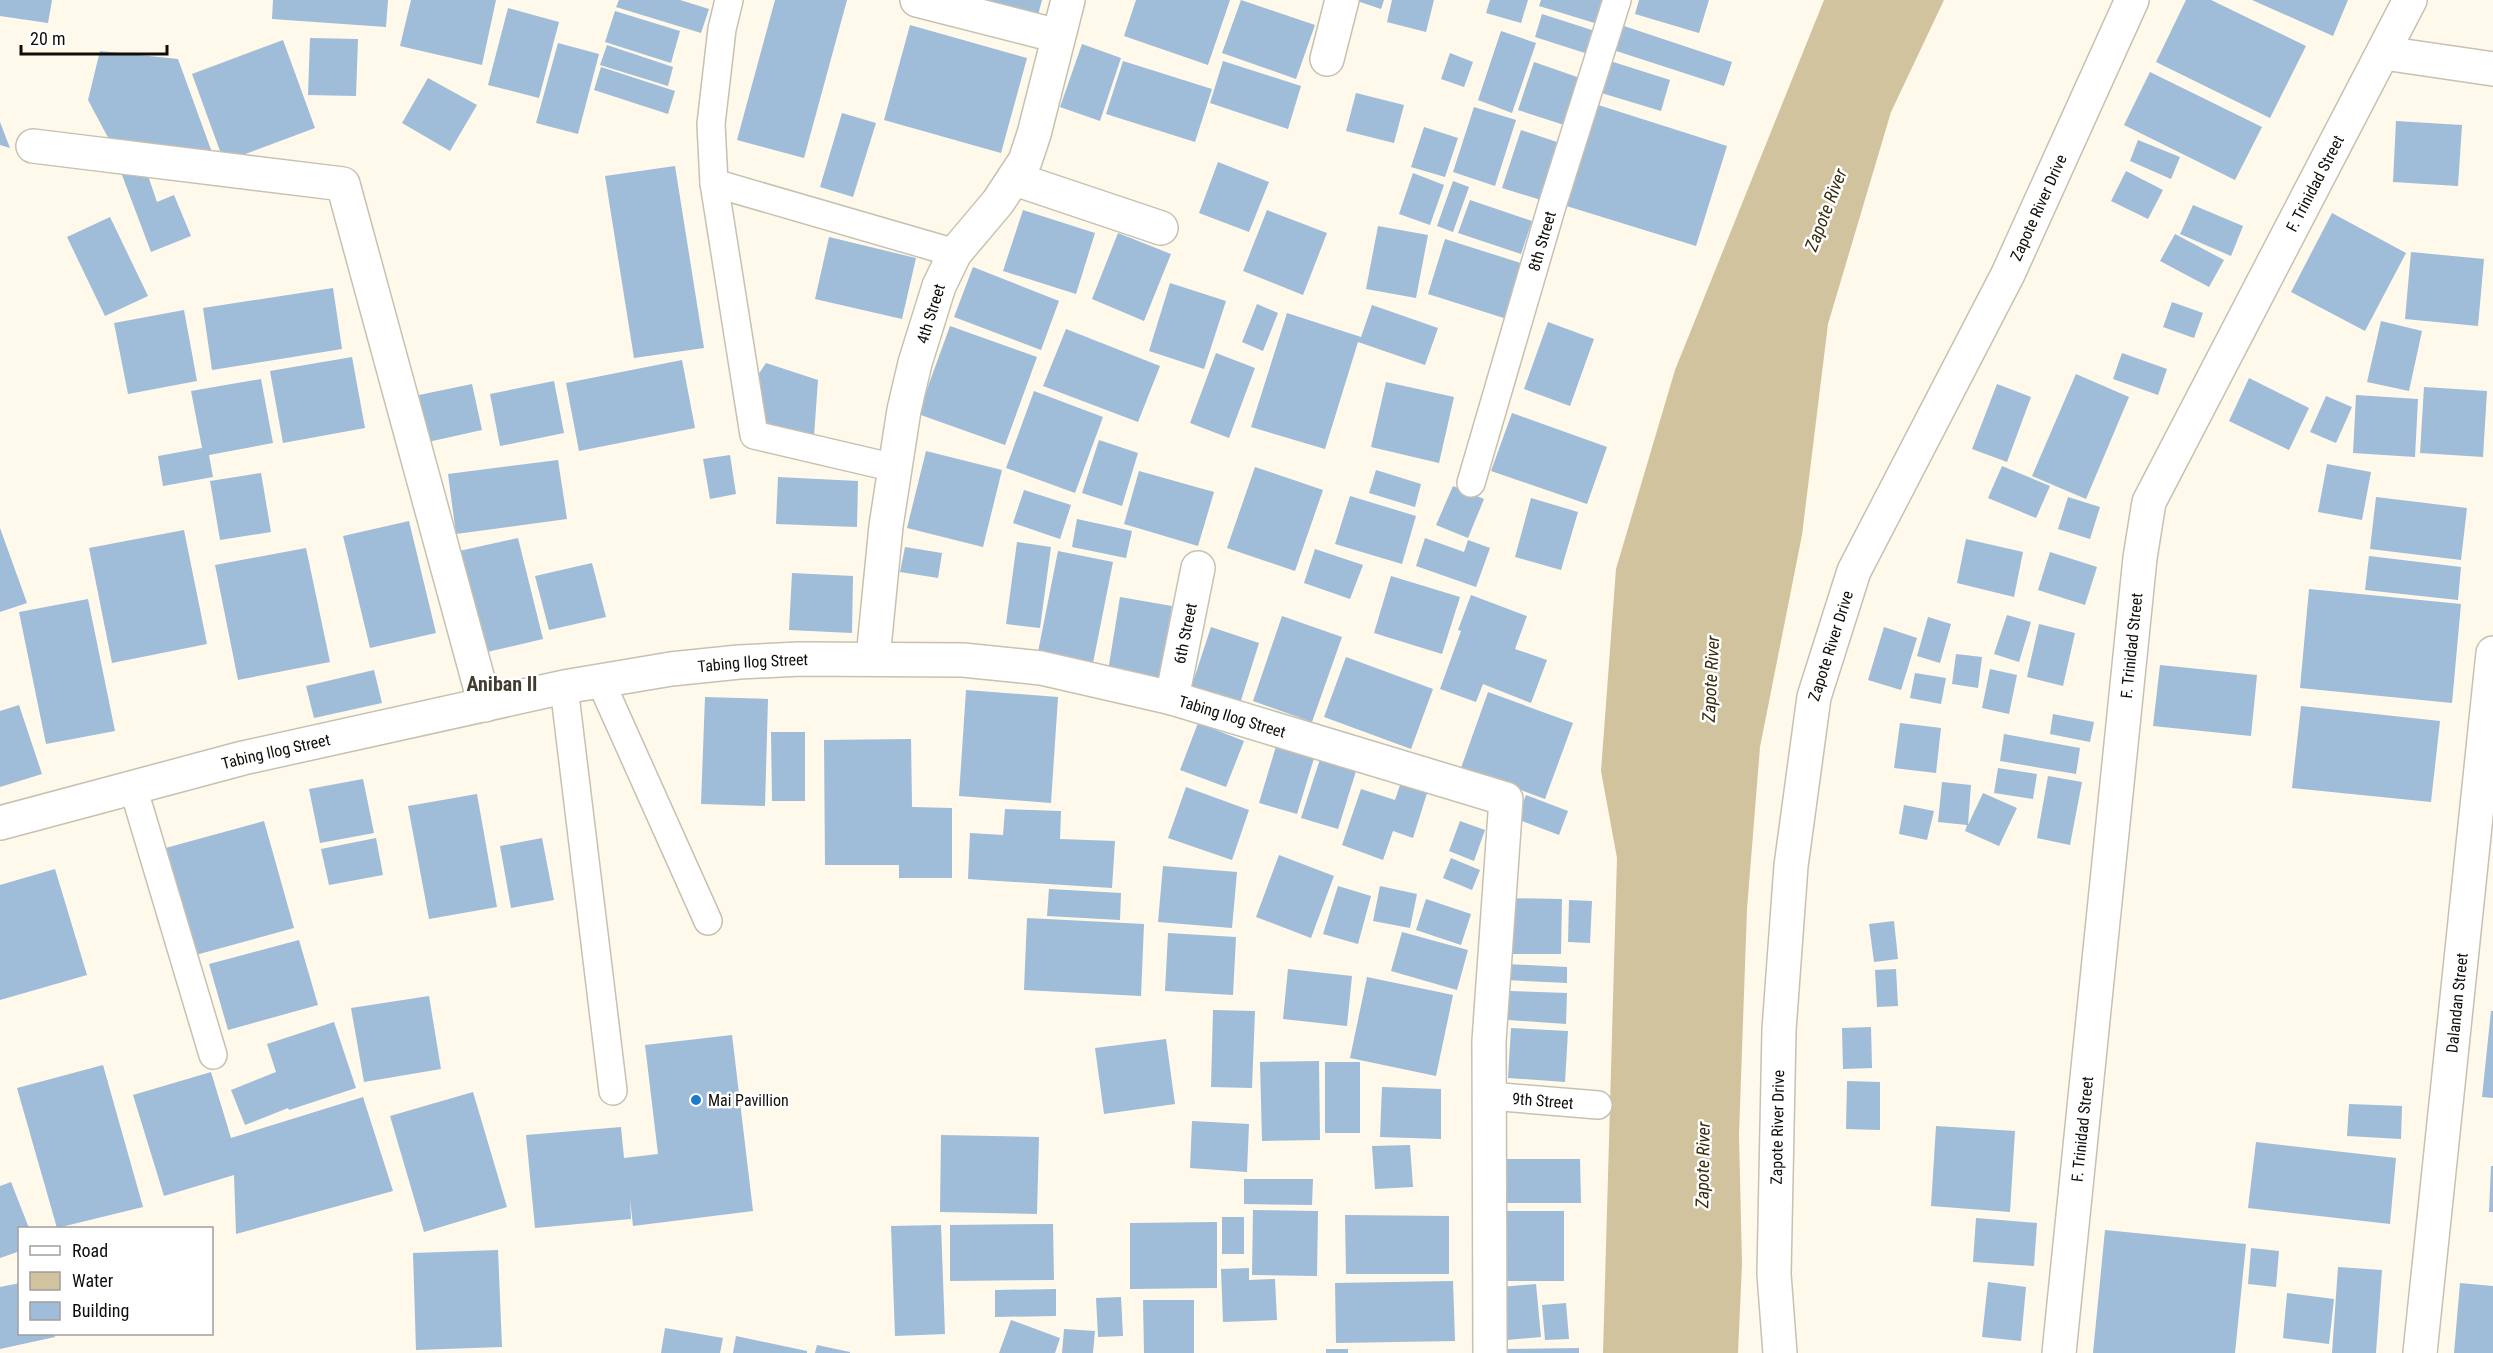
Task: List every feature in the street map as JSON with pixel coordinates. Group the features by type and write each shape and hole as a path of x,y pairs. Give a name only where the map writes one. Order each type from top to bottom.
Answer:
{"street":[{"path":"917,0 1058,36"},
{"name":"4th Street","path":"873,658 877,592 895,468 915,363 939,286 955,253 1015,179 1025,161 1068,0"},
{"path":"1327,59 1342,0"},
{"name":"Zapote River Drive","path":"1780,1353 1774,1274 1779,1030 1791,866 1814,697 1854,571 2008,274 2132,0"},
{"name":"F. Trinidad Street","path":"2059,1353 2140,558 2149,502 2410,0"},
{"path":"2384,52 2493,69"},
{"path":"33,146 343,184 485,705"},
{"path":"1015,179 1161,228"},
{"name":"6th Street","path":"1172,698 1198,568"},
{"name":"Dalandan Street","path":"2420,1353 2493,653"},
{"name":"Tabing Ilog Street","path":"0,823 243,758 600,680 739,662 873,658 963,660 1041,668 1172,698 1506,799 1489,1041 1489,1096"},
{"path":"1489,1096 1490,1353"}],"lane":[{"path":"729,0 722,29 711,124 714,183 754,435 895,468"},
{"name":"8th Street","path":"1471,483 1551,209 1617,0"},
{"path":"714,183 955,253"},
{"path":"600,680 708,921"},
{"path":"564,687 613,1091"},
{"path":"133,787 213,1055"},
{"name":"9th Street","path":"1489,1096 1598,1105"}],"water":[{"name":"Zapote River","path":"1824,0 1944,0 1891,112 1828,324 1802,535 1760,747 1747,909 1739,1135 1742,1264 1738,1353 1603,1353 1617,858 1601,771 1616,569 1675,370"}],"building":[{"path":"0,0 52,0 48,23 0,16"},
{"path":"273,0 388,0 386,27 272,19"},
{"path":"411,0 496,0 482,65 400,46"},
{"path":"619,0 680,0 709,9 701,33 616,7"},
{"path":"775,0 847,0 804,158 737,140"},
{"path":"987,0 1042,0 1037,19 985,4"},
{"path":"1136,0 1230,0 1208,65 1124,36"},
{"path":"1241,0 1315,25 1296,79 1222,53"},
{"path":"1354,0 1384,0 1381,9"},
{"path":"1392,0 1434,0 1426,32 1387,22"},
{"path":"1490,0 1528,0 1521,23 1486,13"},
{"path":"1541,0 1609,0 1601,25 1539,6"},
{"path":"1639,0 1709,0 1699,33 1635,14"},
{"path":"2186,0 2211,0 2306,46 2270,118 2156,62"},
{"path":"2252,0 2348,0 2333,36"},
{"path":"508,8 559,22 539,98 488,85"},
{"path":"615,11 680,31 671,63 605,42"},
{"path":"1542,14 1595,31 1588,54 1535,37"},
{"path":"1615,23 1732,62 1724,86 1607,48"},
{"path":"910,25 1027,58 1001,153 884,120"},
{"path":"1501,31 1536,43 1512,113 1478,100"},
{"path":"310,38 358,39 356,96 308,95"},
{"path":"283,40 315,128 224,162 192,74"},
{"path":"558,43 599,54 578,134 536,123"},
{"path":"1082,44 1121,58 1100,121 1060,107"},
{"path":"607,45 673,67 668,86 600,65"},
{"path":"100,51 178,59 214,158 112,145 88,100"},
{"path":"1450,53 1473,62 1464,87 1441,79"},
{"path":"1607,60 1670,80 1661,111 1598,92"},
{"path":"1123,61 1212,89 1195,142 1106,114"},
{"path":"1223,61 1301,86 1288,129 1210,103"},
{"path":"1534,62 1580,78 1564,125 1518,110"},
{"path":"601,67 675,91 668,114 594,90"},
{"path":"2150,72 2262,127 2235,180 2124,125"},
{"path":"428,78 477,105 450,151 402,123"},
{"path":"1356,93 1404,105 1394,143 1346,131"},
{"path":"1592,103 1727,146 1696,246 1560,204"},
{"path":"1474,107 1516,120 1495,186 1453,172"},
{"path":"842,113 876,123 853,197 820,187"},
{"path":"2396,121 2462,125 2458,186 2393,182"},
{"path":"0,122 10,148 0,145"},
{"path":"1424,127 1458,138 1445,177 1411,167"},
{"path":"1521,130 1563,144 1544,201 1502,188"},
{"path":"2138,140 2180,157 2171,179 2130,161"},
{"path":"1218,162 1269,182 1249,232 1199,213"},
{"path":"675,166 704,348 634,358 605,176"},
{"path":"145,167 157,202 174,195 191,236 151,252 122,175"},
{"path":"2126,171 2163,190 2148,219 2111,201"},
{"path":"1413,173 1444,185 1430,225 1399,214"},
{"path":"1453,181 1469,187 1453,232 1437,226"},
{"path":"1470,200 1532,221 1521,254 1458,233"},
{"path":"2193,205 2243,226 2231,256 2180,234"},
{"path":"1023,210 1095,233 1076,294 1003,271"},
{"path":"1267,210 1327,233 1303,295 1243,271"},
{"path":"2332,213 2406,253 2365,331 2291,292"},
{"path":"110,217 148,296 105,316 67,237"},
{"path":"1378,226 1428,235 1416,298 1366,289"},
{"path":"1118,233 1171,254 1144,321 1092,299"},
{"path":"2175,234 2224,260 2209,287 2160,261"},
{"path":"829,237 916,258 902,319 815,299"},
{"path":"1445,239 1527,265 1510,320 1428,294"},
{"path":"2411,252 2484,259 2478,326 2405,319"},
{"path":"973,267 1059,301 1041,350 954,317"},
{"path":"1170,283 1226,301 1204,369 1149,351"},
{"path":"333,288 342,349 212,370 203,308"},
{"path":"2172,302 2203,313 2194,338 2163,327"},
{"path":"1257,304 1278,313 1263,351 1242,342"},
{"path":"1372,305 1438,328 1425,365 1358,342 1325,449 1251,427 1287,313 1361,337"},
{"path":"184,310 197,381 128,394 114,323"},
{"path":"2381,321 2422,331 2409,391 2367,382"},
{"path":"1548,322 1594,339 1570,406 1524,389"},
{"path":"950,326 1037,357 1005,445 918,414"},
{"path":"1066,329 1160,366 1138,422 1043,386"},
{"path":"1216,353 1255,368 1229,438 1190,423"},
{"path":"2122,353 2167,369 2158,395 2113,379"},
{"path":"352,357 365,428 283,443 270,371"},
{"path":"682,360 695,428 579,451 566,383"},
{"path":"766,363 818,380 814,436 765,425 758,375"},
{"path":"2076,374 2129,397 2086,499 2032,476"},
{"path":"2249,378 2309,408 2289,450 2229,421"},
{"path":"261,379 273,443 209,455 213,477 163,486 158,456 202,448 191,391"},
{"path":"554,381 564,433 500,446 490,394"},
{"path":"1386,382 1454,397 1439,463 1371,447"},
{"path":"472,384 482,430 428,442 419,395"},
{"path":"1997,384 2031,397 2007,462 1972,449"},
{"path":"2424,387 2487,391 2483,457 2420,453"},
{"path":"1034,391 1103,417 1075,493 1006,468"},
{"path":"2356,395 2418,399 2415,457 2353,453"},
{"path":"2326,396 2352,407 2336,443 2310,432"},
{"path":"1512,413 1607,447 1587,504 1491,471"},
{"path":"1099,440 1138,453 1122,506 1082,493"},
{"path":"926,451 1002,470 983,547 907,528"},
{"path":"730,455 736,494 710,499 703,459"},
{"path":"558,460 567,519 456,534 448,474"},
{"path":"2327,464 2371,472 2362,520 2318,512"},
{"path":"2002,466 2050,486 2036,518 1988,498"},
{"path":"1255,467 1323,490 1295,571 1227,548"},
{"path":"1376,470 1421,484 1415,507 1369,493"},
{"path":"1139,471 1214,492 1198,546 1124,524"},
{"path":"261,473 271,532 220,540 210,481"},
{"path":"778,477 858,481 857,527 776,524"},
{"path":"1453,486 1484,499 1468,538 1436,525"},
{"path":"1024,490 1071,505 1060,539 1013,523"},
{"path":"1350,496 1416,516 1402,564 1335,544"},
{"path":"2068,497 2100,507 2090,539 2058,529"},
{"path":"2376,497 2467,508 2461,560 2370,549"},
{"path":"1531,498 1578,512 1561,570 1515,557"},
{"path":"1077,519 1132,531 1126,558 1072,547"},
{"path":"409,521 436,633 370,648 343,536"},
{"path":"0,528 27,603 0,612"},
{"path":"184,530 207,644 112,663 89,548"},
{"path":"518,538 543,639 483,653 459,551"},
{"path":"1425,538 1464,552 1468,540 1490,548 1476,587 1416,566"},
{"path":"1966,539 2023,552 2014,597 1957,583"},
{"path":"1017,542 1051,547 1040,628 1006,624"},
{"path":"905,547 942,553 938,578 900,572"},
{"path":"306,548 330,662 238,680 215,565"},
{"path":"1315,549 1363,565 1350,599 1304,583"},
{"path":"1058,551 1113,562 1093,663 1038,652"},
{"path":"2050,552 2097,567 2085,605 2038,590"},
{"path":"2369,556 2461,567 2458,600 2365,590"},
{"path":"592,563 606,617 549,630 535,576"},
{"path":"792,573 853,576 852,633 789,630"},
{"path":"1391,576 1460,597 1442,654 1374,633"},
{"path":"2309,589 2461,604 2452,703 2300,688"},
{"path":"1471,595 1527,616 1515,649 1547,660 1531,703 1483,684 1476,702 1440,689"},
{"path":"1120,597 1172,606 1159,679 1108,671"},
{"path":"88,599 115,731 46,744 19,612"},
{"path":"2007,615 2031,622 2019,662 1994,654"},
{"path":"1282,616 1342,637 1312,722 1253,701"},
{"path":"1928,617 1951,624 1940,663 1917,656"},
{"path":"2039,624 2075,633 2063,686 2027,677"},
{"path":"1211,627 1259,643 1238,710 1189,694"},
{"path":"1884,627 1917,638 1901,690 1868,680"},
{"path":"1956,654 1982,657 1978,688 1952,684"},
{"path":"1346,657 1433,689 1411,749 1324,717"},
{"path":"2160,665 2257,675 2251,736 2153,726"},
{"path":"1990,669 2017,675 2009,714 1982,708"},
{"path":"374,670 382,703 314,718 306,686"},
{"path":"1915,673 1946,678 1941,704 1910,698"},
{"path":"966,690 1058,697 1051,803 959,796"},
{"path":"1488,692 1573,723 1545,799 1461,768"},
{"path":"705,697 768,699 765,806 701,804"},
{"path":"19,705 42,774 0,787 0,711"},
{"path":"2301,706 2440,721 2431,802 2292,788"},
{"path":"2053,714 2094,722 2090,742 2050,734"},
{"path":"1198,723 1244,741 1226,787 1180,770"},
{"path":"1900,723 1941,728 1936,773 1894,768"},
{"path":"771,732 805,732 805,801 772,801"},
{"path":"2004,734 2080,748 2076,774 2000,761"},
{"path":"911,739 912,807 952,808 952,878 899,878 899,865 825,865 824,740"},
{"path":"1277,743 1315,755 1297,814 1259,803"},
{"path":"1321,756 1357,768 1338,829 1301,818"},
{"path":"1998,768 2037,774 2033,799 1994,793"},
{"path":"2048,776 2082,782 2070,845 2037,838"},
{"path":"363,779 374,833 320,843 309,789"},
{"path":"1401,782 1428,790 1413,838 1393,831 1383,860 1342,845 1361,789 1395,800"},
{"path":"1942,782 1971,785 1968,825 1983,793 2017,808 1999,846 1965,831 1967,825 1938,822"},
{"path":"1186,787 1249,810 1232,860 1168,838"},
{"path":"477,794 497,907 429,919 408,806"},
{"path":"1526,795 1568,811 1559,835 1517,819"},
{"path":"1904,805 1934,811 1927,840 1899,834"},
{"path":"1005,809 1061,811 1060,839 1115,841 1112,888 968,879 970,833 1003,835"},
{"path":"264,821 294,928 192,956 162,849"},
{"path":"1460,821 1485,830 1474,861 1449,851"},
{"path":"376,838 383,875 329,885 321,849"},
{"path":"542,838 554,900 511,908 500,846"},
{"path":"1279,855 1334,876 1311,938 1256,917"},
{"path":"1451,858 1480,870 1472,890 1443,878"},
{"path":"1163,866 1237,872 1232,928 1158,922"},
{"path":"55,869 87,975 0,1000 0,885"},
{"path":"1338,886 1371,896 1358,944 1323,934"},
{"path":"1380,886 1417,894 1410,928 1373,921"},
{"path":"1049,889 1121,893 1120,920 1047,916"},
{"path":"1504,898 1562,899 1561,954 1504,954"},
{"path":"1426,899 1471,914 1461,945 1416,930"},
{"path":"1569,900 1592,901 1590,943 1568,942"},
{"path":"1027,918 1144,924 1141,996 1024,990"},
{"path":"1894,921 1898,959 1874,962 1869,924"},
{"path":"1402,932 1468,950 1457,990 1391,971"},
{"path":"1168,933 1236,937 1233,995 1165,991"},
{"path":"299,940 318,1005 228,1030 209,964"},
{"path":"1507,964 1567,967 1567,983 1506,980"},
{"path":"1288,969 1352,976 1347,1026 1283,1019"},
{"path":"1896,969 1898,1006 1877,1007 1875,970"},
{"path":"1367,977 1453,995 1436,1076 1350,1058"},
{"path":"1509,991 1567,993 1566,1024 1508,1020"},
{"path":"429,996 441,1069 364,1082 351,1008"},
{"path":"1213,1010 1255,1011 1252,1088 1211,1087"},
{"path":"2491,1011 2493,1011 2493,1098 2482,1097"},
{"path":"334,1022 356,1088 289,1110 288,1108 245,1125 231,1090 276,1072 267,1044"},
{"path":"1871,1027 1872,1068 1843,1069 1842,1028"},
{"path":"1511,1028 1568,1031 1565,1082 1508,1078"},
{"name":"Mai Pavillion","path":"732,1035 753,1211 633,1226 630,1199 631,1219 535,1228 526,1135 621,1127 624,1158 658,1154 645,1045"},
{"path":"1166,1039 1175,1104 1104,1114 1095,1048"},
{"path":"1319,1061 1320,1140 1262,1141 1260,1062"},
{"path":"1325,1062 1360,1062 1360,1133 1325,1133"},
{"path":"103,1065 143,1207 57,1227 17,1088"},
{"path":"211,1072 231,1138 363,1097 393,1191 236,1234 234,1175 164,1196 133,1095"},
{"path":"1847,1081 1880,1082 1880,1130 1846,1129"},
{"path":"1382,1087 1441,1089 1441,1139 1380,1137"},
{"path":"473,1092 507,1207 424,1232 390,1116"},
{"path":"2349,1104 2402,1106 2401,1139 2347,1136"},
{"path":"1192,1121 1249,1124 1247,1172 1190,1168"},
{"path":"1936,1126 2015,1131 2010,1212 1931,1206"},
{"path":"941,1135 1039,1137 1037,1214 940,1212"},
{"path":"2256,1142 2396,1158 2390,1224 2248,1208"},
{"path":"1410,1145 1413,1187 1375,1189 1372,1146"},
{"path":"1503,1159 1580,1159 1581,1203 1503,1203"},
{"path":"2491,1166 2493,1166 2493,1212 2489,1212"},
{"path":"1244,1179 1313,1179 1312,1205 1244,1204"},
{"path":"11,1182 29,1227 18,1227 18,1252 0,1258 0,1186"},
{"path":"1253,1210 1318,1211 1317,1276 1252,1275"},
{"path":"1493,1211 1564,1211 1564,1281 1493,1281"},
{"path":"1345,1215 1449,1216 1449,1274 1346,1274"},
{"path":"1222,1217 1244,1217 1244,1254 1222,1254"},
{"path":"1976,1218 2037,1223 2034,1266 1973,1262"},
{"path":"1217,1222 1217,1288 1130,1289 1130,1223"},
{"path":"1053,1224 1054,1280 950,1281 950,1225"},
{"path":"941,1225 945,1334 895,1336 891,1226"},
{"path":"2105,1230 2246,1244 2235,1353 2093,1353"},
{"path":"2251,1248 2279,1251 2276,1287 2248,1284"},
{"path":"498,1250 502,1347 416,1350 413,1253"},
{"path":"2338,1267 2382,1270 2376,1353 2332,1353"},
{"path":"1249,1268 1249,1280 1275,1279 1277,1320 1223,1322 1221,1269"},
{"path":"1453,1281 1455,1341 1336,1343 1335,1283"},
{"path":"1988,1282 2026,1287 2021,1341 1982,1337"},
{"path":"18,1283 18,1335 54,1335 55,1337 0,1349 0,1287"},
{"path":"2460,1283 2493,1286 2493,1353 2454,1353"},
{"path":"1536,1284 1541,1337 1496,1341 1490,1288"},
{"path":"1056,1289 1056,1316 995,1317 995,1290"},
{"path":"2287,1293 2334,1299 2329,1344 2283,1338"},
{"path":"1121,1297 1123,1336 1098,1337 1096,1298"},
{"path":"1143,1300 1194,1300 1194,1353 1144,1353"},
{"path":"1566,1303 1569,1339 1545,1340 1542,1305"},
{"path":"1011,1320 1060,1338 1055,1353 999,1353"},
{"path":"665,1328 723,1338 720,1353 661,1353"},
{"path":"1064,1329 1095,1331 1093,1353 1062,1353"},
{"path":"736,1336 807,1351 807,1353 733,1353"},
{"path":"817,1345 850,1352 850,1353 815,1353"},
{"path":"1579,1348 1579,1353 1499,1353 1499,1349"},
{"path":"1326,1349 1348,1349 1348,1353 1326,1353"}],"place":[{"name":"Mai Pavillion","path":"696,1100"}],"district":[{"name":"Aniban II","path":"502,684"}]}
